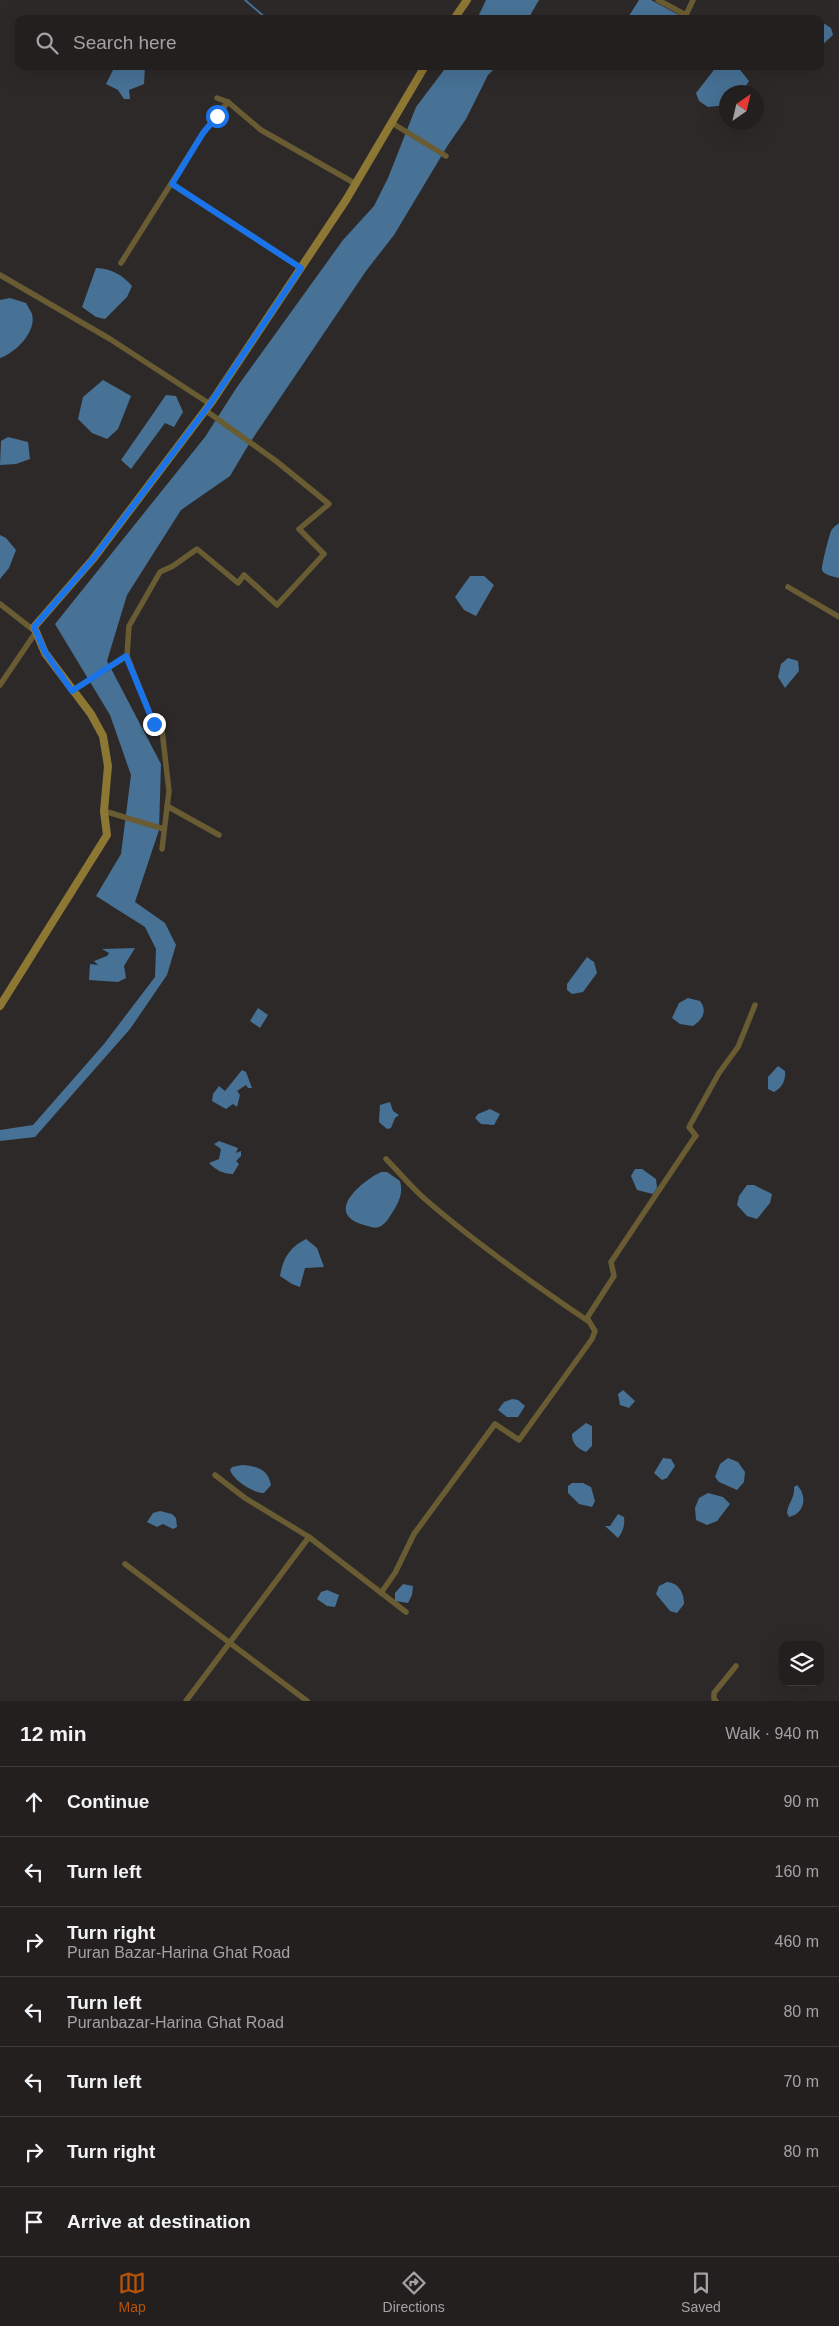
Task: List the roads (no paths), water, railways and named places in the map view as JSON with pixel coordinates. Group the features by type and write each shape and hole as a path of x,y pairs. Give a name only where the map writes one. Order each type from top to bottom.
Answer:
{"main road":[{"path":"457,15 467,0"},
{"path":"0,1006 107,835 104,811 108,766 102,736 90,714 45,652 35,629 93,559 207,407 356,184 423,70"}],"street":[{"path":"658,0 686,15 693,0"},
{"path":"217,98 228,102 261,130 356,184"},
{"path":"120,263 203,133 228,102"},
{"path":"392,123 446,156"},
{"path":"172,184 301,268"},
{"path":"0,275 110,339 207,407 329,504 299,529 324,554 277,605 244,575 238,583 197,550 160,572 129,626 126,656 154,724 162,730 169,791 162,849"},
{"path":"788,587 839,617"},
{"path":"0,604 35,629 0,685"},
{"path":"72,691 126,656"},
{"path":"167,806 219,836"},
{"path":"104,811 164,829"},
{"path":"588,1321 587,1318 614,1274 611,1262 696,1136 689,1127 719,1073 738,1047 755,1006"},
{"path":"381,1593 396,1574 414,1534 495,1424 519,1440 592,1339 595,1332 588,1321 518,1273 410,1186 386,1159"},
{"path":"214,1475 246,1498 309,1537 406,1612"},
{"path":"186,1701 309,1537"},
{"path":"125,1564 307,1701"},
{"path":"716,1701 714,1693 736,1666"}],"water":[{"path":"486,0 539,0 530,15 479,15"},
{"path":"639,0 651,0 679,15 630,15"},
{"path":"824,24 831,28 833,35 824,43"},
{"path":"113,70 145,70 144,84 129,90 130,99 124,99 118,90 106,84"},
{"path":"444,70 493,70 488,75 466,119 448,145 394,235 366,271 249,444 230,476 181,510 127,595 107,661 161,764 159,830 135,902 165,923 176,945 167,975 130,1029 35,1137 0,1141 0,1130 33,1125 104,1044 155,977 156,949 145,927 96,896 121,854 131,775 110,715 55,624 205,437 237,387 343,240 374,206 388,178 416,107"},
{"path":"714,70 740,70 749,81 746,85 719,85 719,106 708,107 699,101 696,93"},
{"path":"96,268 116,273 132,286 127,297 105,319 96,317 82,307"},
{"path":"10,298 26,303 32,314 33,321 24,341 12,352 0,358 0,300"},
{"path":"103,380 131,396 118,429 107,439 92,433 78,419 83,397"},
{"path":"166,395 176,396 183,412 174,427 165,423 131,469 121,460"},
{"path":"8,437 28,442 30,459 16,464 0,465 1,441"},
{"path":"839,523 839,578 822,570 831,531"},
{"path":"0,535 6,538 16,550 9,568 0,579"},
{"path":"470,576 484,576 494,585 476,616 464,610 455,597"},
{"path":"788,658 798,661 799,671 785,688 778,677 781,664"},
{"path":"135,948 124,966 126,978 118,982 89,980 90,964 98,965 94,961 107,956 109,953 102,949"},
{"path":"587,957 594,962 597,973 583,992 572,994 567,990 567,984"},
{"path":"688,998 700,1001 704,1008 703,1015 693,1026 680,1024 672,1018 679,1003"},
{"path":"258,1008 268,1015 260,1028 250,1021"},
{"path":"778,1066 785,1071 785,1078 781,1086 774,1092 768,1089 768,1077"},
{"path":"242,1070 246,1072 252,1088 248,1088 246,1085 237,1091 240,1095 237,1107 233,1104 226,1109 212,1101 213,1094 219,1086 225,1091"},
{"path":"390,1102 393,1111 399,1115 395,1118 391,1128 387,1129 379,1122 380,1105"},
{"path":"490,1109 500,1114 494,1125 481,1124 475,1118 478,1114"},
{"path":"219,1141 238,1148 236,1153 241,1151 241,1156 236,1161 239,1164 233,1174 220,1171 209,1163 219,1159 221,1149 214,1144"},
{"path":"635,1169 642,1169 656,1179 657,1188 653,1194 637,1190 631,1176"},
{"path":"381,1172 387,1172 400,1181 401,1192 398,1203 388,1220 381,1226 373,1228 352,1220 347,1213 346,1205 356,1190"},
{"path":"747,1185 754,1185 772,1194 770,1203 757,1219 747,1216 737,1205 739,1196"},
{"path":"306,1239 317,1248 324,1267 305,1268 300,1287 280,1276 288,1254"},
{"path":"623,1390 635,1401 629,1408 620,1405 618,1394"},
{"path":"512,1399 518,1400 525,1406 518,1417 507,1417 498,1410 504,1402"},
{"path":"586,1423 592,1426 592,1446 586,1452 576,1445 572,1434"},
{"path":"663,1458 671,1459 675,1466 667,1478 662,1480 654,1473"},
{"path":"728,1458 738,1462 745,1472 744,1482 737,1490 719,1482 715,1477 720,1464"},
{"path":"242,1465 261,1469 267,1475 271,1485 264,1493 244,1486 235,1478 230,1470 232,1467"},
{"path":"572,1483 583,1483 591,1487 595,1501 592,1507 579,1504 568,1493 568,1486"},
{"path":"797,1485 803,1498 802,1508 795,1515 789,1517 788,1509 794,1487"},
{"path":"708,1493 723,1497 730,1504 717,1521 707,1525 696,1520 695,1508 699,1498"},
{"path":"160,1511 172,1514 176,1518 177,1527 173,1529 163,1524 157,1527 147,1522 153,1513"},
{"path":"618,1514 624,1517 624,1526 618,1538 605,1526 610,1526"},
{"path":"667,1582 678,1586 683,1596 684,1604 677,1613 670,1611 656,1594 659,1586"},
{"path":"403,1584 413,1586 412,1595 408,1603 395,1601 395,1593"},
{"path":"327,1590 339,1595 335,1607 327,1606 317,1599 321,1592"}],"waterway":[{"path":"245,0 262,15"}]}
